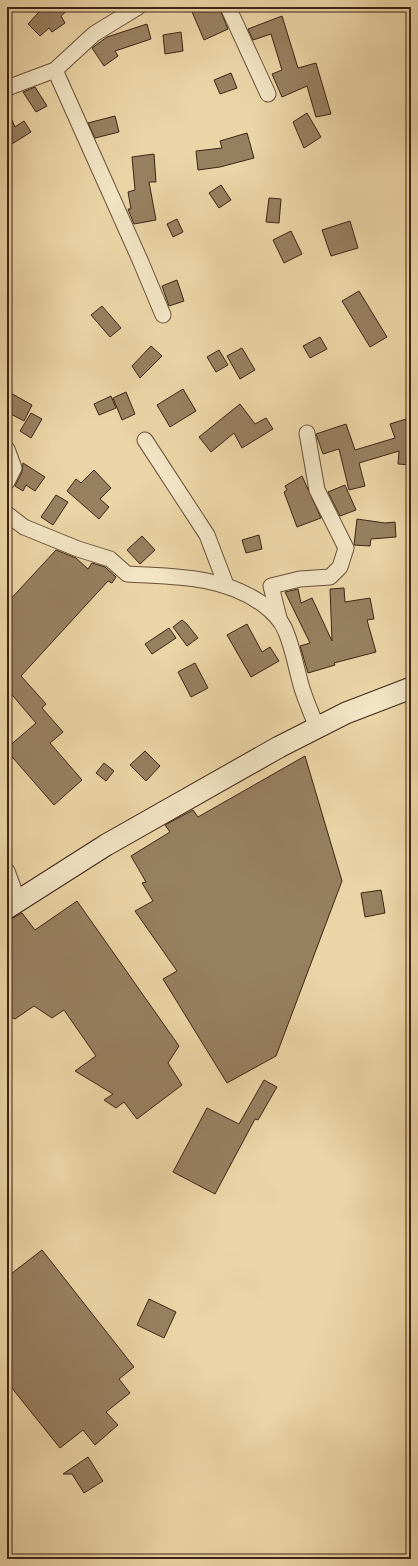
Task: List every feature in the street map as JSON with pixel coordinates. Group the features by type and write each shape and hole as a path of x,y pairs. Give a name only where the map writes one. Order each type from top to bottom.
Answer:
{"street":[{"path":"7,88 55,70 94,34 137,7"},
{"path":"228,7 268,94"},
{"path":"55,70 140,260 162,315"},
{"path":"307,433 317,490 346,548 340,567 330,578 300,579 270,586 279,618 286,631 301,686 316,727"},
{"path":"145,440 207,535 226,585"},
{"path":"7,449 14,468 7,482"},
{"path":"7,514 24,527 78,550 110,559 127,574 169,575 226,585 236,588 254,598 279,618"},
{"path":"7,871 12,905 175,805 316,727 411,688"}],"building":[{"path":"36,7 71,7 61,16 65,23 52,32 49,28 40,36 28,24 39,12"},
{"path":"190,7 219,7 228,29 204,40"},
{"path":"282,16 298,68 316,63 331,114 316,117 307,86 282,97 272,74 282,70 271,34 253,40 248,29"},
{"path":"147,24 151,39 115,51 118,56 104,66 92,48 107,37"},
{"path":"181,32 183,51 165,54 163,35"},
{"path":"231,73 237,88 220,94 214,80"},
{"path":"35,87 47,106 36,112 23,92"},
{"path":"7,109 15,127 24,121 31,132 7,147"},
{"path":"307,113 321,137 304,148 293,122"},
{"path":"115,116 119,132 95,138 88,123"},
{"path":"247,133 254,158 220,167 198,170 196,151 222,148 220,141"},
{"path":"154,154 156,182 149,182 156,220 134,224 128,209 131,209 128,192 135,190 132,157"},
{"path":"221,185 231,200 219,208 209,193"},
{"path":"269,198 281,199 279,223 266,222"},
{"path":"177,219 183,232 173,237 167,224"},
{"path":"350,221 358,248 331,256 322,230"},
{"path":"291,231 302,254 284,263 273,240"},
{"path":"177,280 184,301 169,306 162,286"},
{"path":"359,291 387,337 370,347 342,301"},
{"path":"102,306 121,328 110,337 91,315"},
{"path":"320,337 327,349 310,358 303,346"},
{"path":"151,346 162,356 140,378 132,366"},
{"path":"242,348 255,370 240,379 227,356"},
{"path":"219,350 228,365 216,372 207,357"},
{"path":"183,389 196,411 170,427 157,405"},
{"path":"7,391 32,405 24,421 7,412"},
{"path":"126,392 135,414 122,420 113,398"},
{"path":"111,396 116,408 99,415 94,404"},
{"path":"240,404 255,424 266,418 273,429 242,448 234,433 211,452 199,437"},
{"path":"31,413 42,419 31,438 20,431"},
{"path":"406,419 411,421 411,465 398,464 399,451 359,463 365,486 349,490 339,449 323,454 316,434 346,424 355,450 395,438 390,424"},
{"path":"23,463 45,477 35,491 26,485 23,491 15,486 22,472"},
{"path":"94,470 111,488 100,499 109,507 99,519 67,491 76,479 81,483"},
{"path":"302,476 321,518 297,527 284,492 287,490 285,486"},
{"path":"345,485 356,510 340,516 328,492"},
{"path":"56,495 68,502 53,525 41,517"},
{"path":"357,519 385,523 395,522 396,537 371,539 370,546 354,545"},
{"path":"259,535 262,549 246,553 242,540"},
{"path":"142,536 155,550 140,564 127,550"},
{"path":"56,550 76,558 88,569 92,563 105,567 116,577 112,583 108,581 21,676 46,704 42,708 63,732 50,743 82,780 54,805 7,751 7,748 36,723 7,689 7,603"},
{"path":"344,588 345,602 370,598 374,619 367,620 376,652 334,663 335,665 308,673 300,646 310,643 285,592 298,589 301,603 312,598 332,641 330,589"},
{"path":"182,620 198,638 187,646 173,627"},
{"path":"247,624 262,652 270,647 279,661 251,677 227,635"},
{"path":"169,628 176,638 152,654 145,644"},
{"path":"195,663 208,688 191,697 178,672"},
{"path":"145,751 160,766 146,781 130,765"},
{"path":"305,756 342,881 276,1056 227,1083 163,979 177,971 135,911 153,901 142,883 146,882 131,856 170,832 165,825 193,810 198,817"},
{"path":"104,763 114,771 106,781 96,773"},
{"path":"381,890 385,913 365,917 361,893"},
{"path":"77,901 179,1046 168,1063 182,1085 137,1119 124,1102 116,1108 104,1100 113,1094 75,1071 96,1056 64,1010 52,1018 34,1006 15,1019 7,1015 7,921 22,913 35,930"},
{"path":"264,1080 277,1087 258,1120 255,1119 215,1194 173,1172 207,1108 239,1124"},
{"path":"42,1250 134,1367 119,1379 130,1393 106,1412 118,1425 95,1445 83,1430 60,1448 7,1382 7,1277"},
{"path":"149,1299 176,1312 164,1338 137,1325"},
{"path":"88,1457 103,1481 84,1493 72,1474 63,1474"}]}
